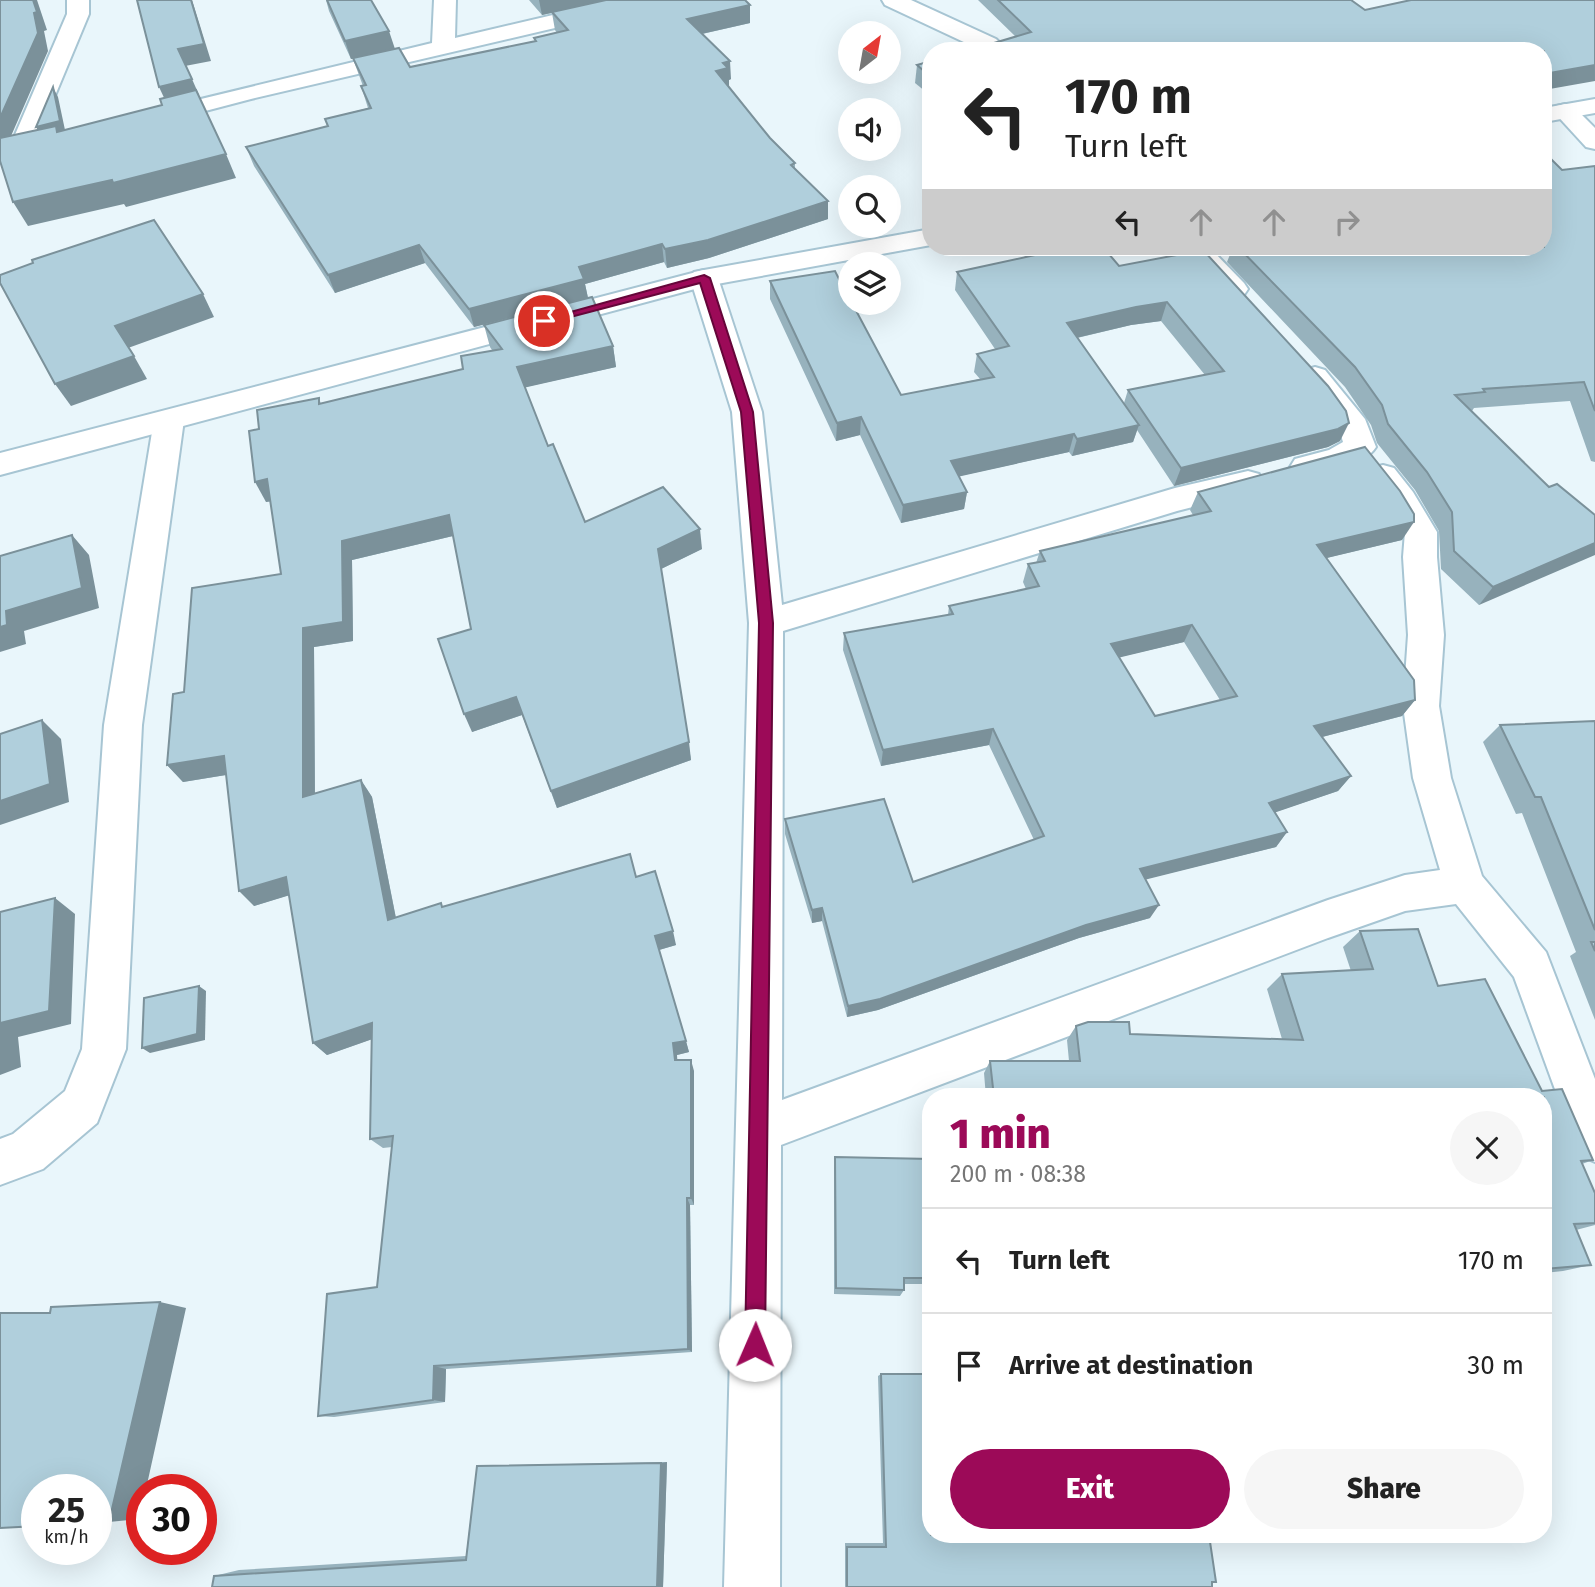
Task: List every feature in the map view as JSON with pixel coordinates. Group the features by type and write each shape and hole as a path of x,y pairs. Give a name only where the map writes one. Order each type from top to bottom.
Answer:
{"street":[{"path":"10,153 78,14 78,0"},
{"path":"443,48 445,0"},
{"path":"129,124 246,93 645,0"},
{"path":"893,0 984,42"},
{"path":"1554,113 1595,106"},
{"path":"1554,113 1595,142"},
{"path":"10,153 45,145"},
{"path":"0,464 704,278 922,239"},
{"path":"1203,256 1250,306"},
{"path":"704,278 747,412 766,623 752,1587"},
{"path":"1295,356 1332,395 1354,426 1360,447 1402,500 1421,532 1420,557 1426,635 1421,706 1432,778 1465,884 1531,966 1595,1139"},
{"path":"0,1162 27,1153 81,1107 104,1049 123,725 169,420"},
{"path":"766,623 1175,500 1339,458 1360,447"},
{"path":"758,1130 1328,919 1405,893 1465,884"}],"building":[{"path":"0,0 33,0 37,12 34,13 38,33 0,118"},
{"path":"137,0 191,0 204,44 178,49 192,79 159,87"},
{"path":"327,0 371,0 389,31 345,41"},
{"path":"606,0 745,0 750,5 687,19 730,61 723,63 728,68 716,71 770,138 795,163 791,165 828,201 708,240 665,249 662,244 579,267 584,279 469,309 419,245 328,275 246,147 328,126 325,119 371,108 361,86 366,85 353,58 399,48 410,67 536,41 534,38 568,30 552,12"},
{"path":"998,0 1351,0 1365,10 1411,0 1595,0 1595,65 1552,73 1552,42 997,42 1031,32"},
{"path":"53,87 60,121 36,127"},
{"path":"196,90 226,154 113,183 112,180 13,202 0,161 0,138 56,126 57,132 162,105 160,99"},
{"path":"1552,160 1562,170 1595,166 1595,411 1584,382 1483,389 1485,392 1455,395 1549,487 1557,484 1595,515 1595,543 1493,587 1454,551 1452,512 1427,472 1388,424 1382,405 1355,367 1247,256 1552,256"},
{"path":"154,220 203,294 115,326 134,356 55,384 0,283 0,275 33,263 32,260"},
{"path":"1031,256 1111,256 1119,266 1172,256 1209,256 1328,386 1346,411 1349,423 1338,429 1181,468 1128,390 1224,371 1167,302 1136,307 1067,323 1139,425 1077,439 1074,434 951,461 967,492 903,505 861,417 837,423 770,281 835,271 838,277 838,315 858,315 901,395 994,377 977,354 1009,346 957,272"},
{"path":"592,297 613,346 517,367 548,446 553,444 585,522 663,487 700,529 658,549 689,742 551,791 516,697 464,714 438,639 471,629 449,515 342,541 343,622 303,628 303,797 361,780 388,920 441,903 442,907 630,854 636,877 655,871 673,931 655,936 686,1041 673,1043 675,1060 691,1060 691,1198 687,1198 688,1349 434,1366 433,1400 318,1416 327,1294 377,1287 393,1136 370,1139 372,1023 313,1043 286,877 239,891 224,756 167,765 173,694 184,692 192,588 281,574 267,479 255,482 249,431 259,429 257,410 319,398 319,404 463,369 461,356 502,349 484,325"},
{"path":"1365,447 1400,491 1414,514 1414,522 1317,545 1414,680 1415,700 1314,726 1351,776 1269,803 1287,832 1140,869 1159,905 1086,925 880,999 848,1006 822,908 812,910 785,819 884,799 913,882 1044,836 993,729 883,750 844,633 953,614 949,606 1039,586 1028,564 1045,561 1040,551 1211,511 1198,492","holes":["1192,625 1237,696 1155,716 1111,644"]},
{"path":"72,535 82,588 6,611 7,625 0,627 0,556"},
{"path":"42,720 50,784 0,801 0,734"},
{"path":"1595,721 1595,930 1541,797 1535,797 1500,725"},
{"path":"55,898 49,1011 0,1023 0,912"},
{"path":"1418,929 1438,986 1485,979 1540,1088 993,1088 990,1061 1080,1061 1076,1026 1088,1022 1129,1022 1130,1034 1303,1040 1282,974 1373,969 1360,931"},
{"path":"199,986 197,1034 142,1048 144,998"},
{"path":"1562,1089 1593,1160 1581,1161 1595,1193 1595,1223 1574,1224 1591,1265 1552,1268 1552,1090"},
{"path":"835,1157 922,1159 922,1278 904,1278 904,1290 836,1288"},
{"path":"160,1302 112,1509 112,1474 21,1474 21,1527 0,1528 0,1313 50,1313 51,1307"},
{"path":"881,1374 922,1374 922,1543 1210,1543 1216,1582 1212,1582 1212,1587 847,1587 847,1547 886,1547"},
{"path":"661,1463 657,1587 212,1587 214,1576 466,1560 477,1466"}],"route":[{"path":"544,321 704,278 747,412 766,623 755,1345"}]}
